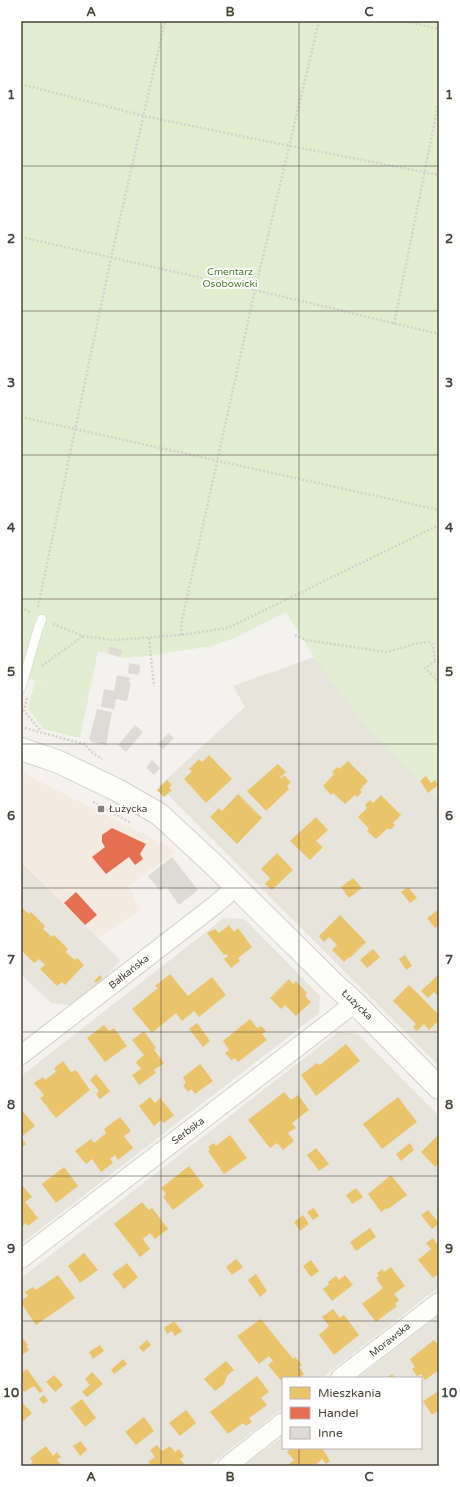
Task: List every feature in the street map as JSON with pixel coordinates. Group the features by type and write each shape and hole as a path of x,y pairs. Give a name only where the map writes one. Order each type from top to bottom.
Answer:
{"street":[{"name":"Łużycka","path":"21,749 59,762 117,790 159,814 209,860 355,1003 439,1088"},
{"name":"Bałkańska","path":"21,1055 227,896 236,887"},
{"name":"Serbska","path":"21,1259 355,1003"},
{"name":"Morawska","path":"341,1377 439,1302"},
{"path":"227,1466 282,1423"}],"lane":[{"path":"21,688 38,629 39,618"}],"path":[{"path":"39,618 75,428 111,258 165,21"},
{"path":"181,635 182,620 255,290 319,21"},
{"path":"404,21 439,29"},
{"path":"21,84 144,116 439,175"},
{"path":"394,324 439,100"},
{"path":"21,237 255,290 439,334"},
{"path":"21,416 439,510"},
{"path":"21,607 39,618 83,636 113,640 181,635 228,628 439,525"},
{"path":"41,667 83,636"},
{"path":"295,636 306,640 386,652 429,642 433,645 435,662"},
{"path":"149,638 154,686"},
{"path":"439,659 425,668 439,682"},
{"path":"28,695 24,711 41,732"},
{"path":"21,727 84,744"},
{"path":"91,801 131,823"}],"shaded area":[{"path":"314,657 368,728 439,801 439,1066 159,786 245,707 233,686"},
{"path":"21,772 176,852 128,886 141,910 98,938 21,862"},
{"path":"21,862 120,960 107,975 107,977 70,1005 51,1003 21,974"},
{"path":"224,918 245,919 320,996 319,1013 21,1244 21,1076"},
{"path":"338,1032 358,1034 439,1116 439,1287 323,1377 282,1377 282,1409 209,1466 101,1466 100,1464 97,1466 21,1466 21,1278"},
{"path":"439,1315 439,1466 244,1466 282,1437 282,1449 422,1449 422,1377 359,1377"}],"green space":[{"name":"Cmentarz Osobowicki","path":"21,21 439,21 439,801 368,728 314,657 286,612 237,637 212,646 140,657 122,658 98,651 80,738 43,729 28,708 35,681 55,685 21,677"}],"building: Mieszkania":[{"path":"209,755 232,779 206,803 184,779 192,771 189,769 199,759 202,762"},
{"path":"348,761 368,781 360,790 362,792 357,797 355,795 345,804 333,793 331,795 323,786 334,774 332,772 337,767 339,769"},
{"path":"278,764 286,772 280,777 281,778 284,775 291,782 287,786 289,789 266,811 247,791"},
{"path":"426,776 431,783 435,780 438,785 428,793 420,781"},
{"path":"167,780 172,785 169,788 172,790 164,797 157,790"},
{"path":"238,794 262,818 237,844 210,817 219,808 222,811"},
{"path":"381,795 401,815 393,823 395,825 390,830 388,828 376,839 367,831 369,829 358,817 367,808 365,805 370,800 373,803"},
{"path":"316,817 328,830 316,841 323,847 310,860 290,841"},
{"path":"277,853 293,870 272,890 265,884 270,878 261,869"},
{"path":"353,878 362,888 349,898 341,887"},
{"path":"408,887 417,898 410,903 401,892"},
{"path":"21,907 29,914 31,912 45,926 43,929 52,937 54,935 68,949 66,952 70,956 75,960 77,958 84,965 65,985 62,982 57,986 40,969 45,965 39,959 34,963 21,950"},
{"path":"439,909 439,925 435,928 427,918"},
{"path":"340,915 366,942 344,962 332,950 337,945 329,937 324,942 319,936"},
{"path":"229,925 234,932 238,928 252,947 238,958 240,961 231,968 224,959 228,956 226,954 224,955 207,933 215,929 219,933"},
{"path":"373,949 380,957 367,968 360,960"},
{"path":"405,955 412,966 406,970 399,959"},
{"path":"170,974 188,996 212,977 226,995 199,1017 194,1011 182,1021 176,1013 152,1033 132,1009 158,988 155,986"},
{"path":"439,974 439,997 434,992 428,998 421,991"},
{"path":"100,975 102,978 96,983 94,981"},
{"path":"289,979 293,984 296,981 307,993 305,996 311,1002 296,1016 285,1005 281,1009 270,998"},
{"path":"409,985 439,1015 439,1020 429,1030 424,1024 417,1031 413,1027 416,1024 393,1001"},
{"path":"250,1019 257,1028 261,1026 266,1031 262,1034 267,1040 238,1062 235,1058 231,1060 225,1053 229,1050 223,1041"},
{"path":"197,1023 210,1041 203,1047 189,1029"},
{"path":"104,1025 109,1031 114,1028 127,1046 105,1062 87,1038"},
{"path":"144,1031 156,1048 154,1050 164,1063 154,1070 156,1073 139,1085 132,1075 141,1069 136,1062 144,1055 132,1040"},
{"path":"346,1044 360,1061 316,1096 301,1075 317,1063 320,1065"},
{"path":"63,1061 71,1072 76,1070 90,1090 56,1118 40,1098 44,1095 34,1083 43,1077 45,1080 56,1072 54,1068"},
{"path":"200,1064 213,1081 195,1094 191,1089 188,1092 183,1085 186,1083 183,1077"},
{"path":"96,1074 110,1091 100,1099 96,1094 99,1091 90,1080"},
{"path":"284,1092 291,1100 298,1095 309,1110 292,1123 296,1128 288,1133 294,1141 283,1150 277,1143 270,1148 248,1120"},
{"path":"150,1097 155,1103 160,1098 174,1115 164,1123 161,1120 154,1126 139,1106"},
{"path":"398,1097 417,1122 382,1149 363,1124"},
{"path":"21,1109 35,1126 21,1137"},
{"path":"120,1117 131,1131 124,1136 133,1148 118,1160 115,1155 110,1159 113,1163 101,1172 92,1159 86,1164 75,1151 91,1139 94,1143 106,1133 104,1129"},
{"path":"439,1134 439,1163 435,1167 421,1152"},
{"path":"230,1135 247,1158 224,1174 208,1151 210,1150 208,1147 214,1143 216,1146"},
{"path":"21,1137 26,1144 21,1148"},
{"path":"410,1143 414,1150 401,1161 396,1154"},
{"path":"316,1148 329,1164 319,1171 307,1155"},
{"path":"189,1166 204,1186 173,1210 163,1197 166,1194 161,1188"},
{"path":"64,1167 78,1186 56,1203 42,1184"},
{"path":"391,1175 407,1195 388,1209 387,1208 381,1212 368,1194"},
{"path":"21,1184 32,1197 25,1202 38,1218 28,1226 26,1223 21,1227"},
{"path":"356,1188 363,1197 352,1204 346,1195"},
{"path":"142,1202 149,1210 152,1208 168,1229 155,1239 150,1233 143,1239 150,1249 140,1257 114,1224"},
{"path":"314,1208 319,1216 313,1220 307,1212"},
{"path":"428,1210 439,1223 432,1229 421,1215"},
{"path":"303,1215 309,1224 300,1231 294,1222"},
{"path":"370,1228 376,1237 356,1251 350,1242"},
{"path":"433,1238 437,1244 439,1243 439,1273 433,1278 418,1260 431,1249 426,1243"},
{"path":"84,1253 98,1270 80,1283 68,1266"},
{"path":"236,1259 243,1267 232,1275 226,1267"},
{"path":"311,1260 319,1271 311,1277 303,1266"},
{"path":"127,1263 138,1277 124,1289 112,1274"},
{"path":"391,1267 405,1286 394,1294 399,1300 395,1304 397,1306 376,1322 362,1304 383,1288 376,1278 379,1276 377,1273 382,1269 384,1272"},
{"path":"256,1274 267,1291 260,1297 248,1280"},
{"path":"58,1275 75,1298 36,1325 21,1301 28,1296 25,1292 33,1287 36,1290"},
{"path":"345,1275 353,1285 332,1301 323,1289 329,1284 328,1282 336,1276 339,1280"},
{"path":"333,1309 340,1318 344,1315 359,1335 334,1355 319,1335 329,1326 322,1317"},
{"path":"261,1319 293,1359 295,1357 302,1365 299,1367 304,1374 300,1377 282,1377 282,1382 268,1365 273,1361 269,1356 259,1364 237,1336"},
{"path":"174,1321 182,1331 175,1336 172,1331 167,1334 164,1328"},
{"path":"21,1336 28,1345 26,1346 29,1350 21,1356"},
{"path":"147,1340 151,1345 143,1352 139,1347"},
{"path":"434,1340 439,1346 439,1370 425,1380 421,1374 417,1376 412,1369 415,1367 410,1359"},
{"path":"100,1345 104,1351 93,1359 89,1352"},
{"path":"123,1359 127,1364 114,1374 111,1370"},
{"path":"226,1361 234,1370 227,1376 224,1384 215,1391 204,1379"},
{"path":"27,1369 43,1391 40,1393 34,1386 24,1392 21,1387 21,1373"},
{"path":"92,1372 103,1384 87,1397 82,1392 90,1385 85,1379"},
{"path":"54,1375 63,1385 55,1392 46,1382"},
{"path":"257,1376 269,1392 261,1398 267,1405 249,1418 252,1422 246,1426 243,1423 228,1434 210,1412"},
{"path":"439,1391 439,1410 432,1415 423,1401"},
{"path":"44,1395 48,1401 43,1404 39,1399"},
{"path":"82,1399 96,1418 85,1427 70,1408"},
{"path":"21,1401 32,1413 21,1423"},
{"path":"186,1410 196,1423 180,1436 169,1423"},
{"path":"144,1417 154,1431 136,1445 125,1432"},
{"path":"81,1441 87,1450 80,1456 73,1446"},
{"path":"157,1445 162,1451 170,1446 175,1452 179,1449 184,1456 180,1459 186,1466 148,1466 150,1464 148,1462 155,1457 150,1450"},
{"path":"46,1446 53,1456 57,1452 61,1457 57,1460 62,1466 28,1466 33,1462 30,1458"},
{"path":"290,1449 323,1449 330,1461 326,1464 322,1459 314,1466 290,1466 289,1464 294,1460 287,1452"}],"building: Handel":[{"path":"112,828 146,844 140,854 143,859 135,865 129,857 106,874 92,857 105,847 102,842 102,835"},
{"path":"76,892 97,915 85,925 64,903"}],"building: Inne":[{"path":"110,646 122,650 120,657 108,653"},
{"path":"129,663 140,665 139,675 128,673"},
{"path":"117,675 130,678 129,683 131,683 127,701 116,699 114,709 101,707 104,689 114,691"},
{"path":"97,709 112,712 106,745 91,742 91,740 89,740"},
{"path":"135,725 143,732 126,752 118,745"},
{"path":"169,733 174,738 163,749 158,744"},
{"path":"152,760 160,768 154,775 146,768"},
{"path":"172,857 198,890 179,905 166,887 160,891 148,876"}],"place":[{"name":"Łużycka","path":"101,809"}]}
